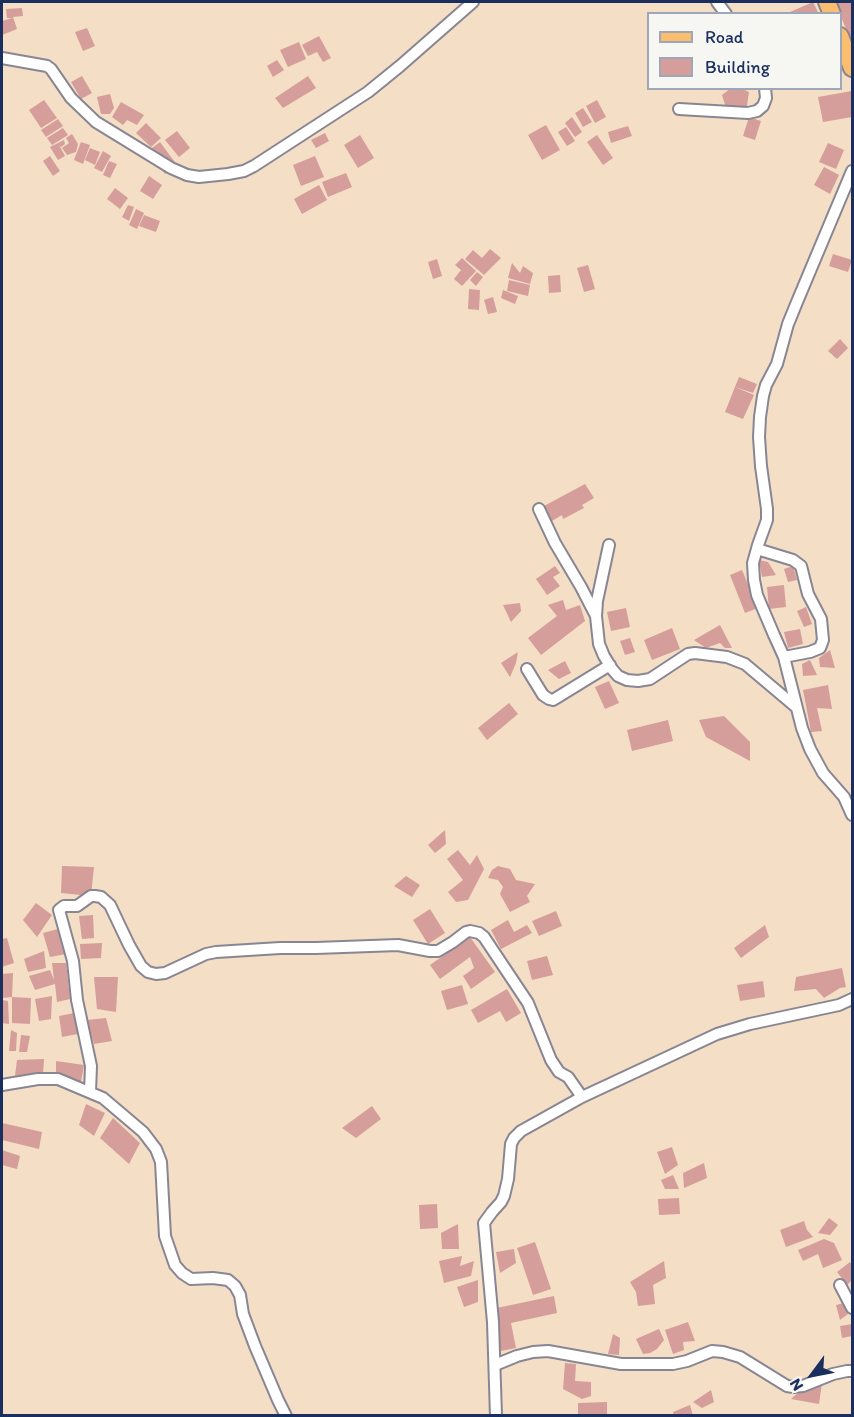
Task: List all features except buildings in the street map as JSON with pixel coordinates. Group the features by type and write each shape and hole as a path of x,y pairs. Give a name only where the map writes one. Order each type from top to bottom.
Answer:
{"main road":[{"path":"842,41 852,68"}],"street":[{"path":"2,58 47,66 71,98 96,122 171,168 199,177 228,174 244,171 254,166 368,92 473,2"},
{"path":"679,109 757,111 763,106 766,98 765,90"},
{"path":"852,171 788,324 777,364 763,396 759,437 767,520 753,564 757,595 784,657 802,728 810,749 823,773 844,797 852,815"},
{"path":"539,509 555,543 596,616"},
{"path":"609,545 596,616 599,644 604,656 618,676 627,680 650,679 688,654 728,657 745,664 797,707"},
{"path":"757,549 793,560 801,566 808,594 821,619 823,640 820,648 784,657"},
{"path":"527,669 543,695 553,699 610,666"},
{"path":"90,1092 91,1066 73,961 59,910 62,906 77,906 91,896 100,897 110,905 141,966 148,972 156,974 165,973 206,954 216,952 398,945 438,951 465,932 479,933 484,937 528,1003 551,1060 582,1096"},
{"path":"496,1416 495,1365 484,1223 504,1196 511,1144 514,1138 521,1131 582,1096 701,1041 731,1029 821,1010 852,999"},
{"path":"2,1085 38,1079 58,1079 103,1098 142,1132 156,1149 161,1162 165,1236 175,1265 182,1274 191,1279 228,1280 236,1286 255,1346 286,1416"},
{"path":"840,1285 852,1308"},
{"path":"495,1365 517,1356 548,1351 621,1364 673,1364 712,1351 740,1358 793,1387 803,1386 833,1374 852,1371"}]}
